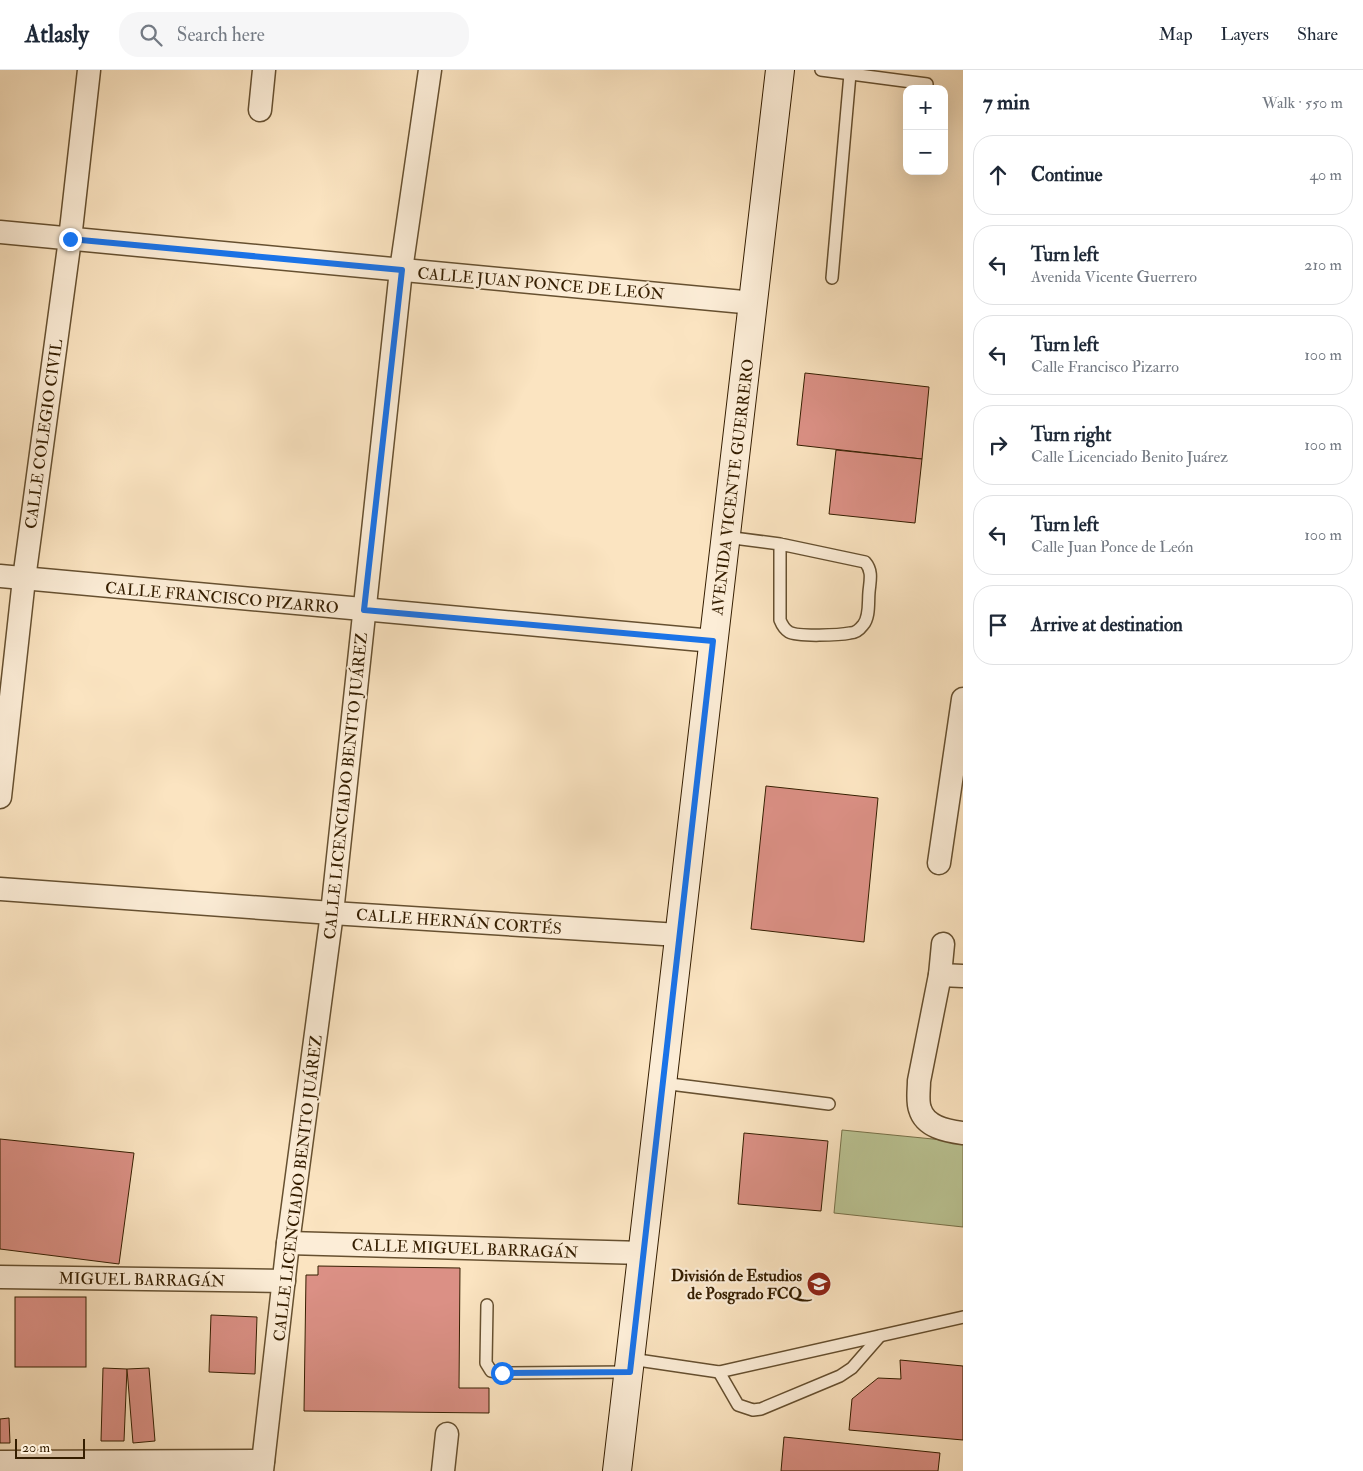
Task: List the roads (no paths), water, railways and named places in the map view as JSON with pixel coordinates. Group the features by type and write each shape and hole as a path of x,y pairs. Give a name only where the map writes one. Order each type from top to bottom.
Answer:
{"main road":[{"name":"AVENIDA VICENTE GUERRERO","path":"617,1471 780,70"}],"street":[{"name":"CALLE COLEGIO CIVIL","path":"0,797 24,579 70,239 89,70"},
{"path":"260,110 264,70"},
{"name":"CALLE LICENCIADO BENITO JUÁREZ","path":"262,1466 288,1243 332,913 402,270 430,70"},
{"name":"CALLE JUAN PONCE DE LEÓN","path":"0,232 754,303"},
{"name":"CALLE FRANCISCO PIZARRO","path":"0,576 713,641"},
{"path":"939,862 954,825 963,699"},
{"name":"CALLE HERNÁN CORTÉS","path":"0,889 332,913 679,935"},
{"path":"943,944 940,975 919,1081 918,1097 920,1109 924,1117 934,1126 963,1133"},
{"path":"940,975 963,976"},
{"name":"CALLE MIGUEL BARRAGÁN","path":"288,1243 643,1253"},
{"name":"MIGUEL BARRAGÁN","path":"0,1277 284,1281"},
{"path":"443,1471 447,1434"},
{"path":"0,1462 262,1466"}],"lane":[{"path":"821,70 927,84"},
{"path":"832,278 850,74"},
{"path":"726,537 780,544 865,562 870,573 867,618 861,628 851,633 819,635 797,634 789,632 783,627 780,620 780,544"},
{"path":"662,1083 829,1104"},
{"path":"487,1305 486,1363 491,1371 502,1373 630,1366 719,1372 963,1317"},
{"path":"719,1372 738,1405 753,1410 760,1409 840,1376 852,1368 880,1336"}],"place":[{"name":"División de Estudios de Posgrado FCQ","path":"819,1284"}]}
